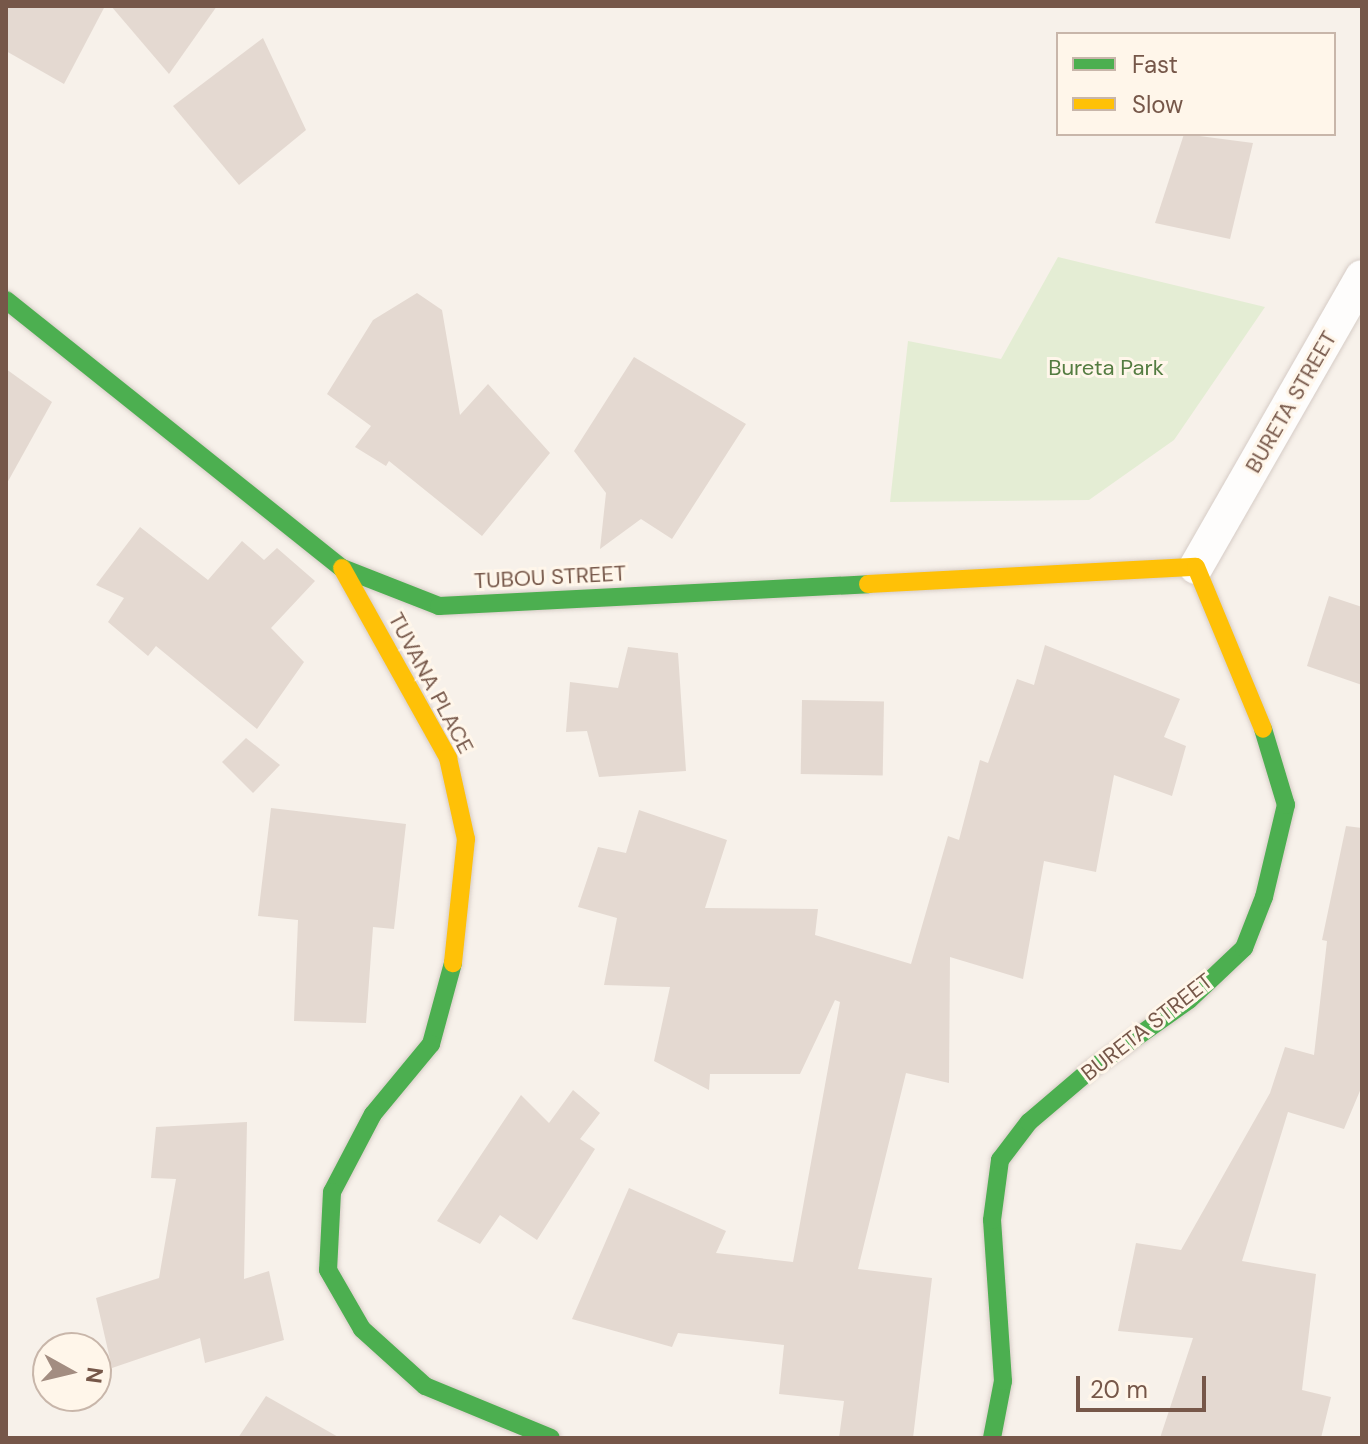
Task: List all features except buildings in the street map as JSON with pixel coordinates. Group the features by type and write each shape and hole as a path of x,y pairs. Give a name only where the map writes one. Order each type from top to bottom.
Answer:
{"street":[{"name":"BURETA STREET","path":"992,1438 1003,1381 992,1220 1000,1160 1029,1122 1189,1000 1244,948 1286,805 1267,738 1196,567 1362,277"},
{"name":"TUBOU STREET","path":"6,300 342,568 439,606 1196,567"},
{"name":"TUVANA PLACE","path":"342,568 448,758 466,839 455,957 431,1044 373,1114 332,1192 328,1270 362,1329 425,1386 551,1438"}],"green space":[{"name":"Bureta Park","path":"1058,257 1265,307 1174,440 1089,500 890,502 908,341 1001,359"}],"traffic: fast":[{"path":"6,300 342,568 439,606 868,584"},
{"path":"992,1438 1003,1381 992,1220 1000,1160 1029,1122 1090,1070 1189,1000 1244,948 1264,897 1286,805 1263,729"},
{"path":"453,963 431,1044 373,1114 332,1192 328,1270 362,1329 425,1386 551,1438"}],"traffic: slow":[{"path":"868,584 1196,567 1263,729"},
{"path":"342,568 448,758 466,839 453,963"}]}
